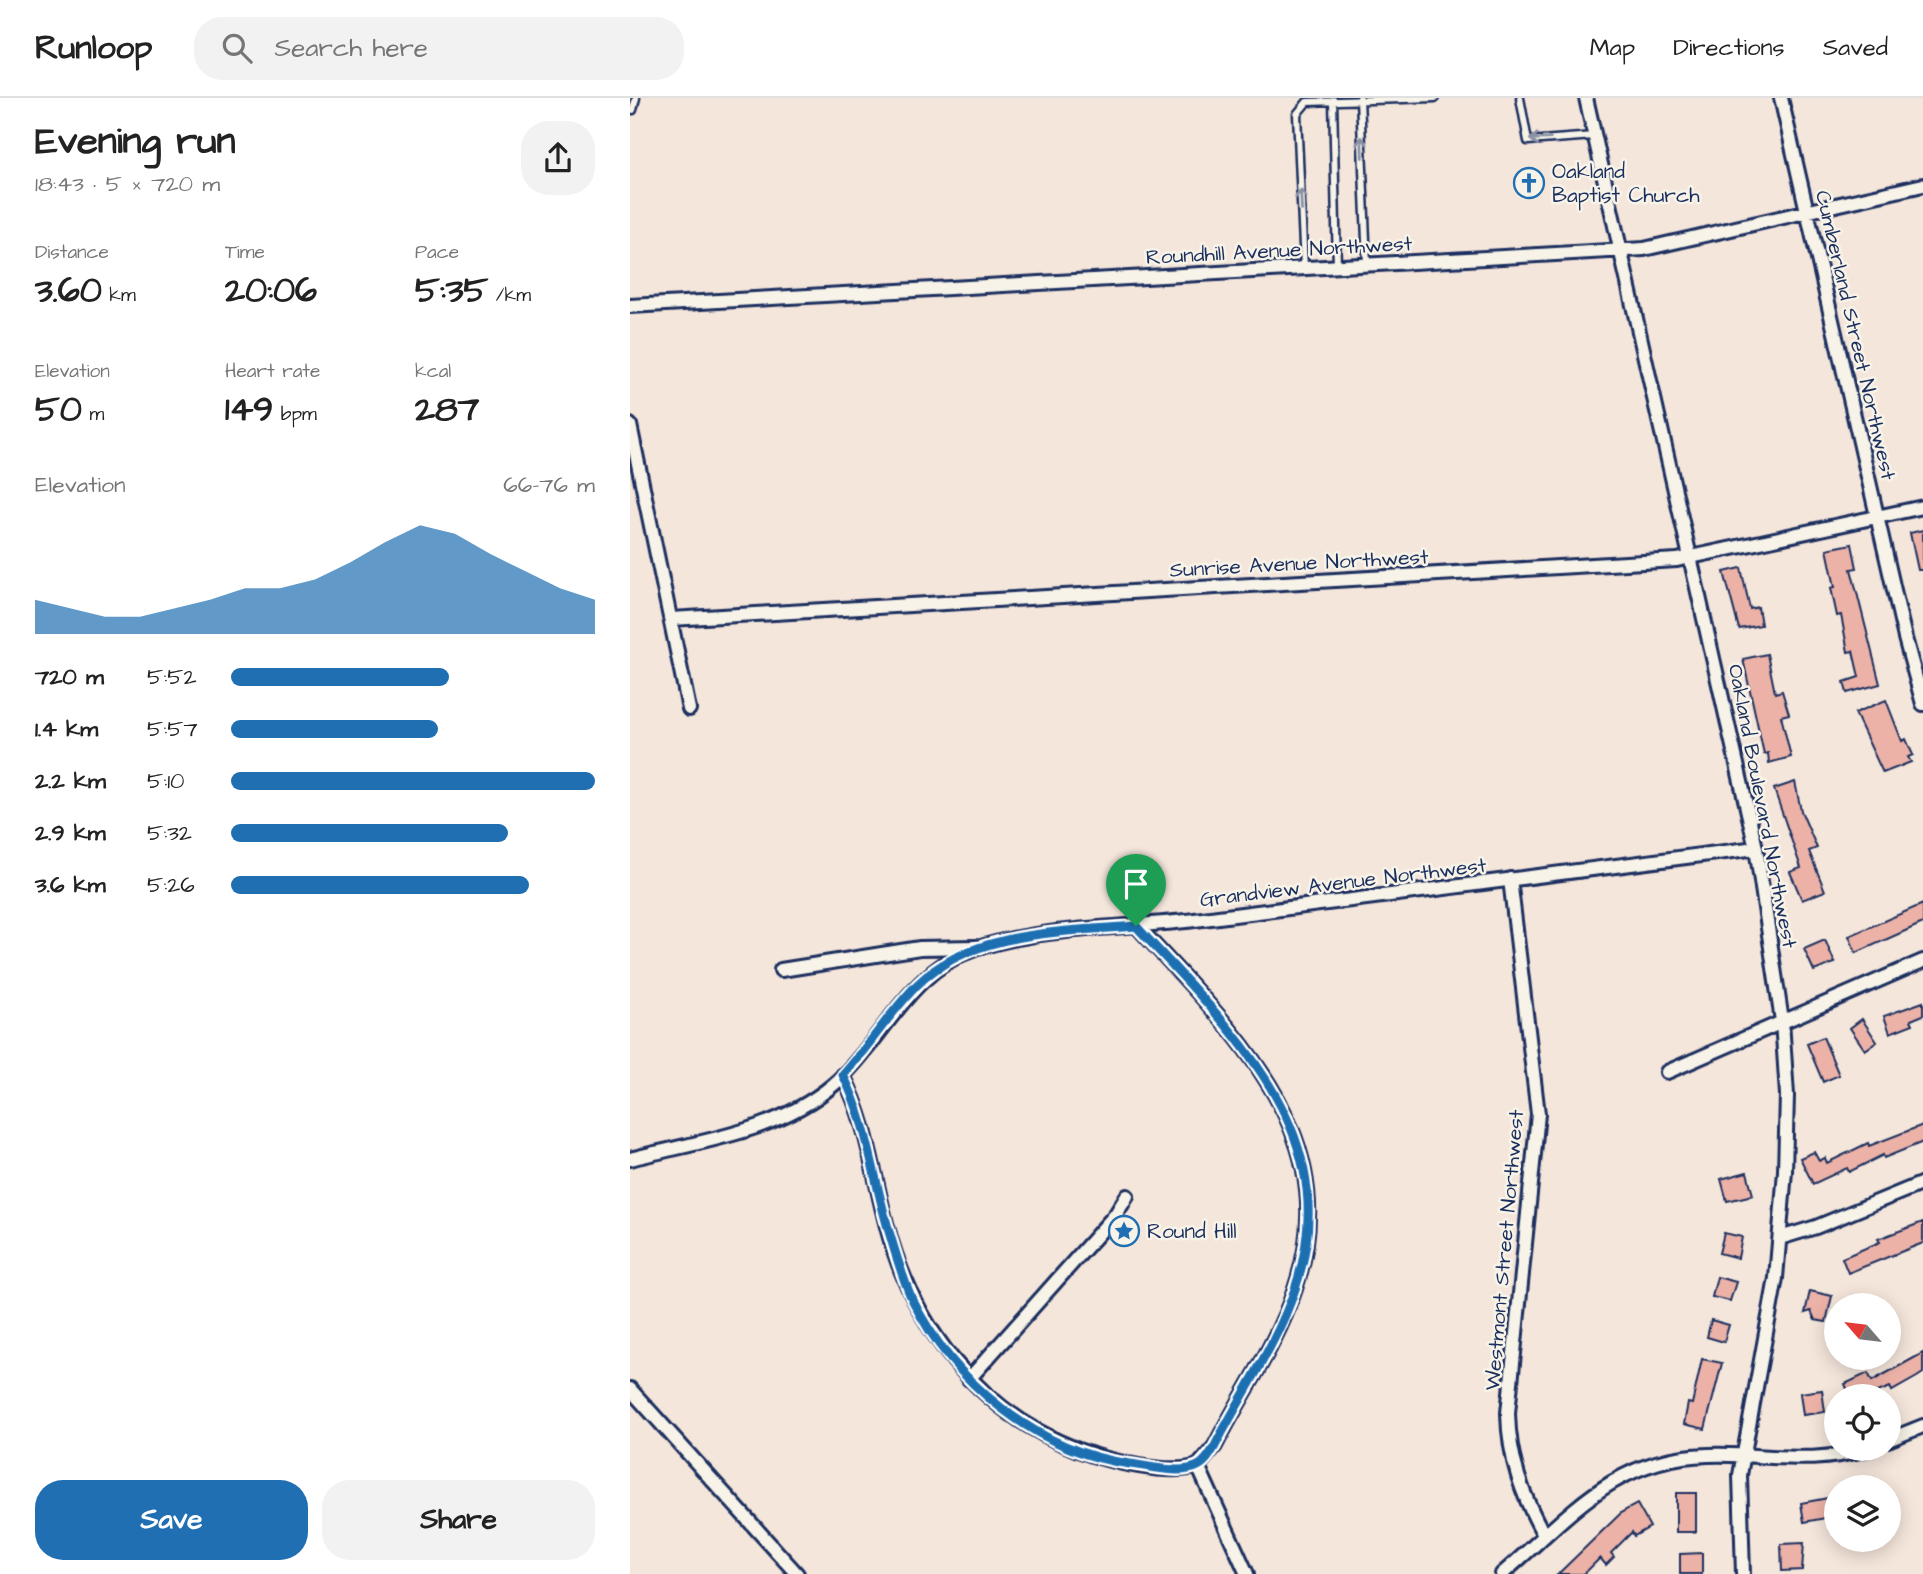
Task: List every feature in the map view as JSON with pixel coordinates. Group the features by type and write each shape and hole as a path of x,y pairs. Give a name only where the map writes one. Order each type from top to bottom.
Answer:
{"street":[{"name":"Oakland Boulevard Northwest","path":"1586,98 1756,848 1782,1021 1787,1096 1780,1238 1764,1360 1744,1455 1739,1498 1743,1574"},
{"name":"Cumberland Street Northwest","path":"1781,98 1905,638 1923,704"},
{"name":"Roundhill Avenue Northwest","path":"630,306 1644,249 1923,185"},
{"path":"630,425 634,456 689,709"},
{"name":"Sunrise Avenue Northwest","path":"671,619 1691,558 1923,507"},
{"name":"Grandview Avenue Northwest","path":"630,1159 766,1125 813,1100 843,1075 918,984 952,959 983,947 1017,939 1756,848"},
{"name":"Westmont Street Northwest","path":"1510,879 1538,1114 1508,1413 1508,1437 1522,1493 1544,1535"},
{"path":"843,1075 861,1116 887,1225 912,1298 944,1350 969,1379 1006,1411 1034,1429 1091,1455 1160,1467 1198,1466 1215,1446 1295,1291 1307,1241 1307,1185 1297,1142 1273,1087 1136,926"},
{"path":"780,970 920,948 983,947"},
{"path":"1667,1072 1923,961"},
{"path":"1780,1238 1923,1183"},
{"path":"969,1379 1116,1214 1127,1196"},
{"path":"630,1389 797,1574"},
{"path":"1901,1435 1923,1426"},
{"path":"1502,1574 1600,1487 1644,1466 1706,1455 1813,1460 1824,1458"},
{"path":"1198,1466 1247,1574"}],"lane":[{"path":"630,110 633,110 636,98"},
{"path":"1304,268 1297,114 1307,102 1435,98"},
{"path":"1520,98 1528,141 1594,136"},
{"path":"1333,100 1337,266"},
{"path":"1360,100 1367,264"}],"building":[{"path":"1923,530 1923,570 1918,570 1910,533"},
{"path":"1852,544 1857,568 1851,569 1880,684 1847,693 1844,682 1859,677 1853,651 1848,652 1841,615 1837,616 1831,588 1835,587 1827,549"},
{"path":"1741,568 1750,609 1758,607 1761,625 1739,629 1724,572"},
{"path":"1767,654 1775,693 1782,691 1789,714 1781,716 1791,757 1769,763 1768,753 1764,754 1743,659"},
{"path":"1886,700 1902,741 1906,739 1913,755 1908,757 1911,762 1883,773 1855,713"},
{"path":"1795,782 1801,811 1817,848 1809,851 1825,891 1802,900 1790,872 1801,868 1774,789"},
{"path":"1923,904 1923,923 1856,953 1849,936"},
{"path":"1825,940 1835,963 1814,971 1804,949"},
{"path":"1923,1002 1923,1015 1911,1020 1913,1024 1890,1033 1884,1016"},
{"path":"1862,1019 1877,1042 1865,1050 1850,1028"},
{"path":"1823,1037 1839,1075 1823,1082 1807,1044"},
{"path":"1923,1125 1923,1142 1884,1158 1883,1155 1849,1172 1847,1168 1813,1184 1800,1158 1814,1152 1819,1161 1825,1158 1827,1163 1868,1143 1869,1146"},
{"path":"1747,1172 1753,1195 1727,1201 1721,1179"},
{"path":"1923,1222 1923,1243 1848,1273 1842,1258 1880,1242 1878,1239"},
{"path":"1724,1233 1742,1237 1738,1258 1719,1253"},
{"path":"1717,1277 1736,1282 1730,1301 1712,1297"},
{"path":"1810,1291 1824,1294 1824,1322 1815,1320 1811,1311 1805,1313"},
{"path":"1711,1320 1729,1325 1724,1342 1707,1337"},
{"path":"1923,1353 1923,1373 1901,1386 1845,1384 1868,1373 1872,1381 1892,1370 1901,1370 1901,1365"},
{"path":"1702,1359 1722,1363 1705,1429 1684,1424 1688,1403 1692,1404"},
{"path":"1822,1390 1824,1412 1803,1415 1800,1393"},
{"path":"1676,1493 1696,1493 1696,1532 1676,1532"},
{"path":"1824,1499 1824,1518 1804,1522 1801,1503"},
{"path":"1637,1504 1650,1527 1634,1536 1632,1532 1611,1553 1614,1557 1606,1565 1600,1558 1584,1574 1558,1574 1622,1512"},
{"path":"1804,1543 1802,1570 1782,1571 1781,1544"},
{"path":"1702,1553 1702,1574 1680,1574 1680,1554"}],"place":[{"name":"Oakland Baptist Church","path":"1529,183"},
{"name":"Round Hill","path":"1124,1231"}],"route":[{"path":"1136,926 1258,1065 1273,1087 1286,1111 1297,1142 1307,1185 1307,1241 1295,1291 1215,1446 1205,1462 1191,1468 1119,1462 1069,1447 1006,1411 969,1379 944,1350 912,1298 887,1225 861,1116 843,1075 918,984 933,970 952,959 972,950 1017,939 1136,926"}]}
